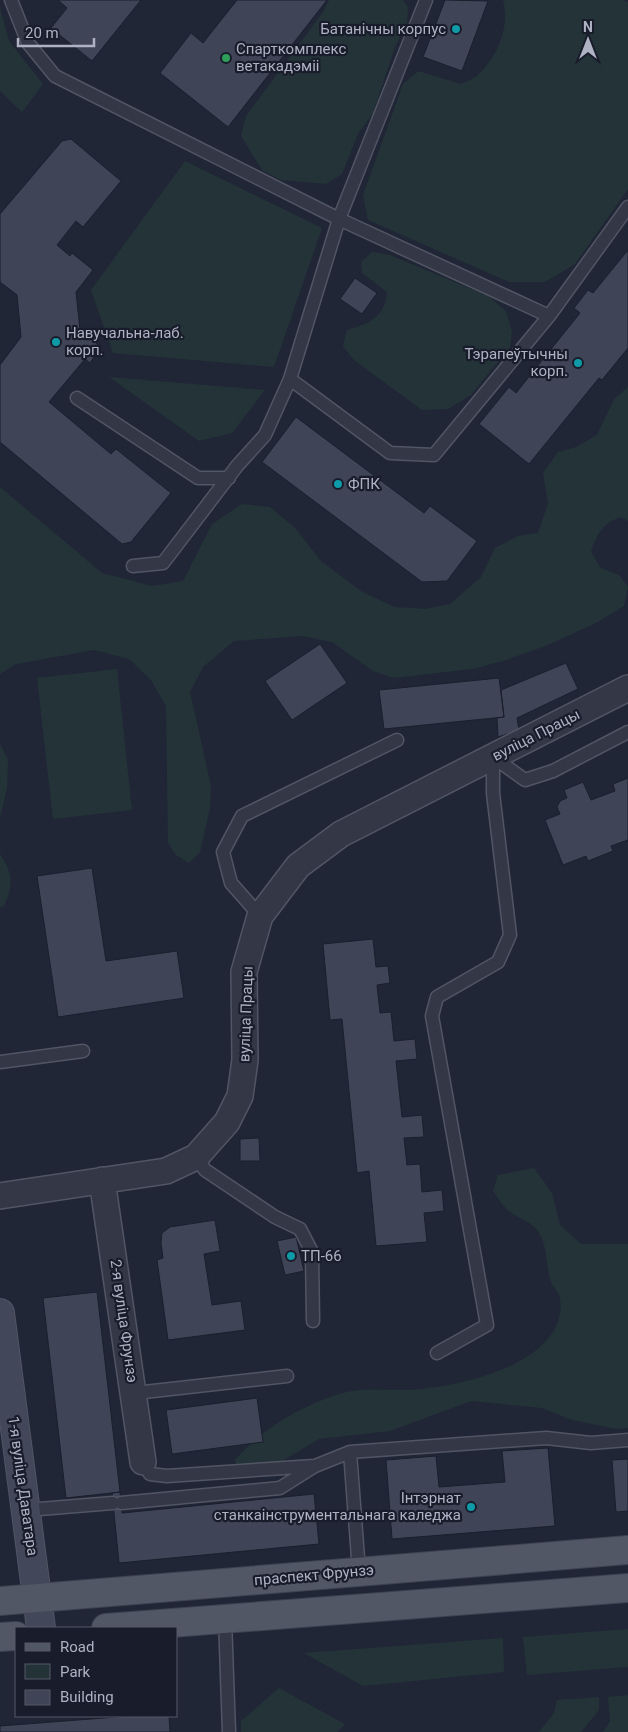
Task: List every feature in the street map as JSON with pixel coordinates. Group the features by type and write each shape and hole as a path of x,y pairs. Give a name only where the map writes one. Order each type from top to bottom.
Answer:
{"main road":[{"name":"праспект Фрунзэ","path":"0,1601 628,1550"},
{"path":"119,1627 628,1588"},
{"path":"0,1637 15,1636"}],"street":[{"name":"вуліца Працы","path":"0,1196 166,1171 196,1157 227,1122 240,1096 245,1060 244,972 260,916 298,866 341,834 628,688"},
{"name":"2-я вуліца Фрунзэ","path":"102,1180 135,1394 143,1462"},
{"name":"1-я вуліца Даватара","path":"0,1313 41,1627"}],"lane":[{"path":"11,0 28,43 55,76 339,219 548,316"},
{"path":"133,566 163,563 228,478 265,435 290,379 339,219 426,0"},
{"path":"290,379 390,453 434,455 548,316 628,207"},
{"path":"77,398 198,478 228,478"},
{"path":"493,757 525,780 553,771 628,732"},
{"path":"260,916 231,883 223,852 242,816 397,740"},
{"path":"437,1353 487,1325 432,1016 437,998 498,962 510,935 493,793 493,757"},
{"path":"0,1062 83,1051"},
{"path":"196,1157 205,1170 275,1217 300,1229 312,1252 313,1321"},
{"path":"135,1394 287,1376"},
{"path":"27,1510 280,1488 315,1466 350,1452 546,1438 591,1443 628,1440"},
{"path":"350,1452 359,1571"},
{"path":"143,1462 150,1474 168,1476 315,1466"},
{"path":"225,1619 229,1732"}],"green space":[{"path":"329,0 403,0 408,7 407,23 395,47 373,113 358,134 342,174 326,184 281,180 262,170 241,136 246,116 323,12"},
{"path":"503,0 623,0 628,2 628,189 575,264 545,282 509,282 368,220 363,195 403,84 418,71 461,84 476,76 491,59 501,40 505,20"},
{"path":"0,7 9,41 43,84 22,112 0,91"},
{"path":"185,161 322,228 274,367 113,353 91,290"},
{"path":"372,252 390,255 488,296 506,311 512,332 510,347 471,395 448,409 422,410 354,360 343,346 347,330 369,322 379,313 386,301 387,292 362,273 361,262"},
{"path":"109,377 265,390 232,433 199,441"},
{"path":"628,387 628,521 621,517 605,526 598,534 591,552 601,568 619,575 628,587 624,606 596,623 548,645 503,661 472,669 394,678 373,671 332,642 303,636 234,641 203,667 190,692 211,786 210,808 200,852 189,863 176,855 168,843 166,706 151,680 129,659 94,650 16,664 0,674 0,487 102,573 152,586 183,581 212,524 242,504 270,507 295,528 321,561 361,591 394,607 425,609 450,604 481,577 495,548 518,536 538,533 548,503 543,473 558,452 576,447 597,435 614,399"},
{"path":"117,669 132,810 53,819 37,678"},
{"path":"0,744 8,760 7,788 0,818"},
{"path":"0,854 8,867 11,885 4,906 0,907"},
{"path":"534,1168 552,1193 560,1225 581,1244 628,1244 628,1428 617,1429 572,1420 542,1408 471,1401 390,1431 319,1439 279,1463 237,1470 235,1460 257,1438 282,1420 324,1399 359,1390 422,1389 464,1382 512,1365 532,1353 549,1338 559,1320 560,1298 551,1282 541,1236 536,1228 507,1210 493,1191 498,1175"},
{"path":"628,1629 628,1667 527,1675 523,1637"},
{"path":"503,1638 504,1672 363,1686 304,1653"},
{"path":"279,1688 345,1724 337,1732 241,1732 241,1721"},
{"path":"628,1695 628,1732 603,1732 610,1721 608,1697"},
{"path":"599,1697 599,1710 581,1732 539,1732 554,1713 557,1700"}],"building":[{"path":"58,0 141,0 92,61 51,28 67,8"},
{"name":"Спарткомплекс ветакадэміі","path":"237,0 327,0 228,127 160,73 191,33 203,43"},
{"name":"Батанічны корпус","path":"445,0 488,1 462,71 423,57"},
{"name":"Навучальна-лаб. корп.","path":"71,139 121,181 83,227 76,221 57,245 70,256 72,253 93,270 76,292 80,330 101,347 90,363 85,359 49,402 111,454 116,449 171,493 131,542 122,544 0,442 0,365 21,337 17,295 0,282 0,214 62,141"},
{"name":"Тэрапеўтычны корп.","path":"628,250 628,348 602,380 599,378 529,464 479,424 509,387 516,393 580,313 574,308 588,290 593,293"},
{"path":"355,278 377,293 362,314 340,299"},
{"name":"ФПК","path":"296,417 424,513 430,506 477,541 447,581 422,582 262,462"},
{"path":"320,644 347,683 292,720 265,681"},
{"path":"566,663 578,689 517,718 519,730 498,737 497,718 504,717 501,690"},
{"path":"499,678 504,717 384,729 379,690"},
{"path":"628,778 628,840 611,846 613,851 588,861 586,856 563,865 545,820 560,814 557,807 560,801 567,798 564,790 583,782 591,800 615,791 613,784"},
{"path":"92,868 106,961 177,951 184,998 58,1017 37,876"},
{"path":"373,939 376,967 388,966 390,983 377,985 380,1013 391,1012 394,1041 415,1039 417,1059 396,1061 402,1117 422,1115 424,1137 404,1138 407,1165 420,1164 422,1192 442,1190 444,1211 424,1213 427,1242 376,1246 369,1171 357,1173 342,1019 330,1020 323,944"},
{"path":"259,1138 260,1161 240,1161 240,1139"},
{"path":"215,1220 220,1251 204,1254 212,1305 241,1301 245,1330 168,1340 157,1260 163,1258 162,1233 170,1227"},
{"name":"ТП-66","path":"296,1237 304,1271 285,1275 277,1241"},
{"path":"97,1292 120,1492 66,1498 43,1298"},
{"path":"257,1398 263,1442 172,1454 166,1410"},
{"name":"Інтэрнат станкаінструментальнага каледжа","path":"548,1448 555,1526 392,1539 386,1460 436,1456 439,1487 505,1482 502,1451"},
{"path":"628,1459 628,1511 616,1512 612,1460"},
{"path":"120,1492 122,1513 314,1494 319,1544 119,1563 112,1493"},
{"path":"117,1717 169,1717 170,1732 0,1732 0,1726"}],"place":[{"name":"Батанічны корпус","path":"456,29"},
{"name":"Спарткомплекс ветакадэміі","path":"226,58"},
{"name":"Навучальна-лаб. корп.","path":"56,342"},
{"name":"Тэрапеўтычны корп.","path":"578,363"},
{"name":"ФПК","path":"338,484"},
{"name":"ТП-66","path":"291,1256"},
{"name":"Інтэрнат станкаінструментальнага каледжа","path":"471,1507"}]}
